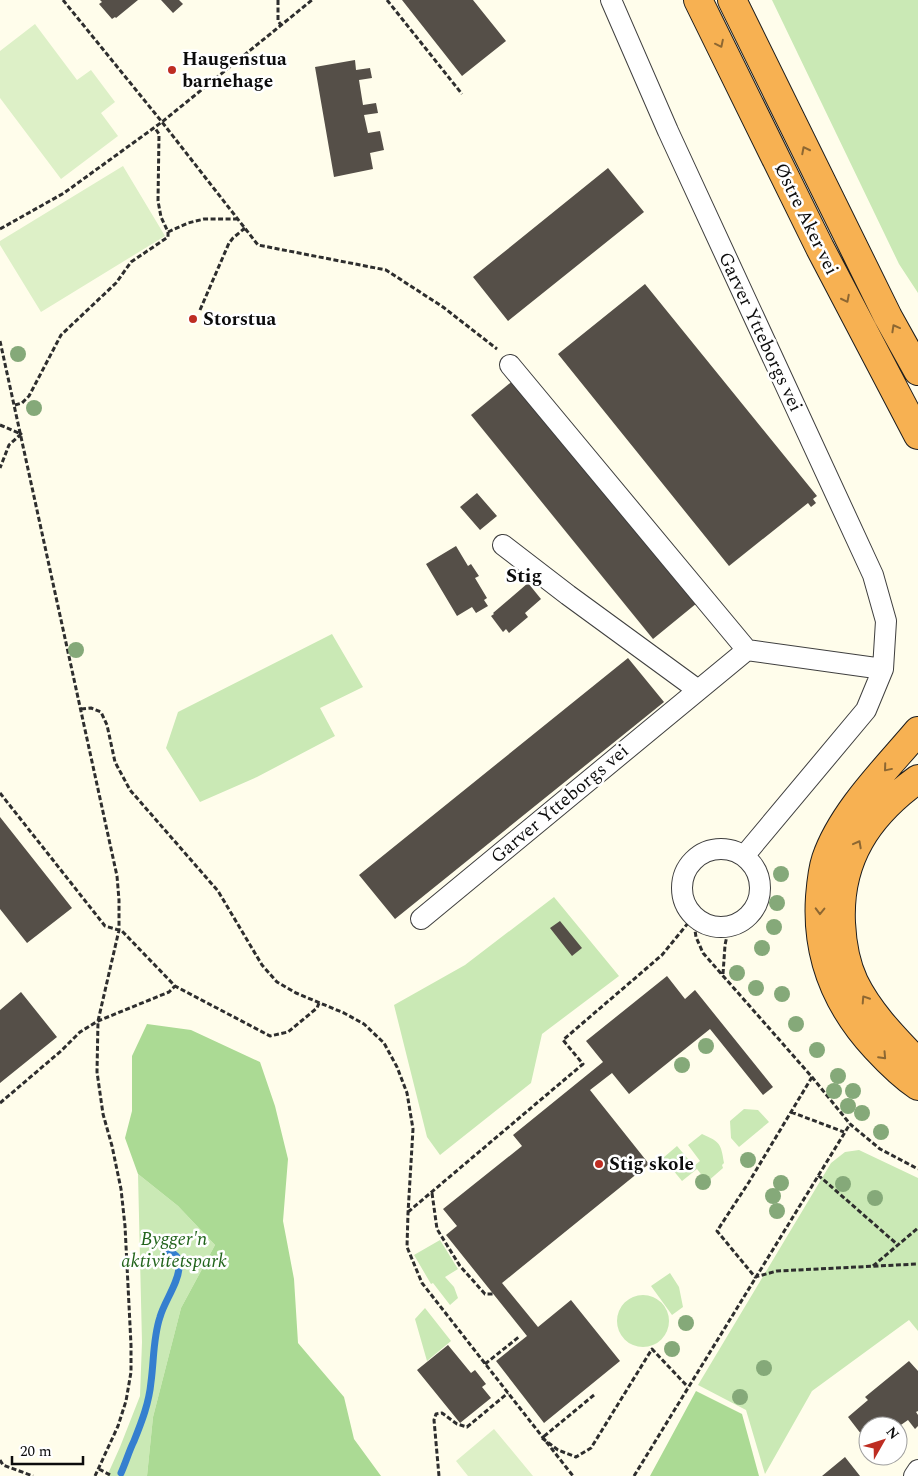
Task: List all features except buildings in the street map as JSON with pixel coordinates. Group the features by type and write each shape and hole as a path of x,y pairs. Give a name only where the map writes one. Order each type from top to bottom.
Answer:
{"highway":[{"name":"Østre Aker vei","path":"698,0 820,248 918,435"},
{"name":"Østre Aker vei","path":"732,0 888,317 918,371"},
{"path":"918,730 868,791 837,836 826,860 819,912 820,936 826,961 835,990 848,1013 866,1038 888,1062 918,1086"},
{"path":"918,779 884,807 869,824 856,845 847,867 840,907 841,932 845,955 854,982 883,1024 918,1063"}],"street":[{"name":"Garver Ytteborgs vei","path":"611,0 668,132 874,575 886,621 883,669 866,710 744,856"},
{"path":"510,365 747,650 883,669"},
{"path":"503,545 698,690"},
{"name":"Garver Ytteborgs vei","path":"421,918 747,650"},
{"path":"724,849 744,856 753,866 760,884 759,897 754,910 737,924 720,928 707,925 693,917 685,906 682,895 682,882 690,864 700,855 712,850 724,849"},
{"path":"914,1476 918,1470"}],"path":[{"path":"64,0 258,245 386,270 451,312 495,346 510,365"},
{"path":"278,0 278,21 281,25"},
{"path":"0,229 64,193 155,128 312,0"},
{"path":"387,0 462,94"},
{"path":"15,405 22,404 29,396 61,335 116,283 131,262 168,237 158,201 159,134 155,128"},
{"path":"168,232 188,223 204,219 238,219"},
{"path":"200,310 229,243 245,228"},
{"path":"0,340 117,876 120,900 119,930 98,1021 97,1072 102,1114 112,1146 121,1189 125,1226 131,1345 130,1372 126,1401 118,1426 95,1476"},
{"path":"0,425 21,434"},
{"path":"0,468 10,445 21,434"},
{"path":"81,709 91,708 101,712 107,725 115,762 130,790 218,891 262,965 277,982 296,993 364,1024 384,1043 397,1067 406,1093 413,1129 407,1247 422,1283 573,1476"},
{"path":"0,793 105,926 122,931 175,986 270,1036 288,1032 317,1008 319,1003"},
{"path":"408,1213 583,1064 563,1040 662,955 693,917"},
{"path":"693,917 696,937 703,953 812,1077 850,1124 880,1149 918,1169"},
{"path":"723,975 725,945 729,926"},
{"path":"0,1103 61,1051 80,1032 98,1021 168,992 175,986"},
{"path":"755,1277 716,1231 750,1182 812,1077"},
{"path":"791,1112 844,1132"},
{"path":"634,1476 850,1124"},
{"path":"818,1176 898,1245"},
{"path":"432,1192 437,1229 460,1266 485,1294 494,1294"},
{"path":"873,1266 918,1228"},
{"path":"755,1277 777,1271 918,1264"},
{"path":"484,1364 520,1336"},
{"path":"542,1438 558,1450 576,1456 591,1448 652,1349 688,1386"},
{"path":"439,1476 434,1420 436,1414 442,1413 457,1424 467,1427 508,1394"},
{"path":"542,1438 594,1395"},
{"path":"0,1460 3,1465 32,1476"},
{"path":"99,1469 112,1476"}],"green space":[{"path":"772,0 918,0 918,293 899,264"},
{"path":"35,24 77,80 91,70 115,102 101,113 118,136 61,179 0,98 0,51"},
{"path":"123,166 165,236 41,312 0,245 0,241"},
{"path":"332,634 363,687 320,708 335,736 257,777 200,802 166,748 178,712"},
{"path":"554,897 619,976 542,1034 531,1083 440,1155 427,1137 394,1005 465,965"},
{"path":"147,1024 191,1030 260,1062 275,1106 288,1159 283,1221 294,1279 298,1343 344,1397 354,1439 381,1476 147,1476 153,1417 181,1308 215,1245 178,1206 138,1174 125,1138 132,1111 132,1056"},
{"path":"744,1109 758,1110 769,1122 739,1147 731,1138 730,1121"},
{"path":"702,1134 719,1144 723,1156 723,1168 707,1182 697,1169 682,1181 663,1158 677,1146 694,1166 700,1161 688,1145"},
{"path":"859,1150 918,1178 918,1331 909,1320 812,1391 765,1474 746,1410 698,1385 831,1163 845,1152"},
{"name":"Bygger'n aktivitetspark","path":"138,1174 178,1206 215,1245 181,1308 153,1417 147,1476 107,1476 140,1396 142,1342"},
{"path":"440,1240 458,1269 445,1277 454,1287 458,1298 450,1305 433,1283 431,1284 414,1255"},
{"path":"670,1273 679,1287 683,1307 672,1315 651,1286"},
{"path":"643,1295 653,1297 661,1303 667,1311 669,1321 667,1331 661,1339 653,1345 643,1347 633,1345 625,1339 619,1331 617,1321 619,1311 625,1303 633,1297"},
{"path":"425,1308 451,1341 427,1361 415,1319"},
{"path":"696,1391 742,1414 759,1476 650,1476"},
{"path":"494,1429 533,1476 468,1476 456,1461"}],"waterway":[{"path":"121,1473 147,1405 158,1325 178,1273 178,1258 174,1254 166,1252"}],"place":[{"name":"Haugenstua barnehage","path":"172,70"},
{"name":"Storstua","path":"193,319"},
{"name":"Stig skole","path":"599,1164"}],"district":[{"name":"Stig","path":"524,576"}]}
